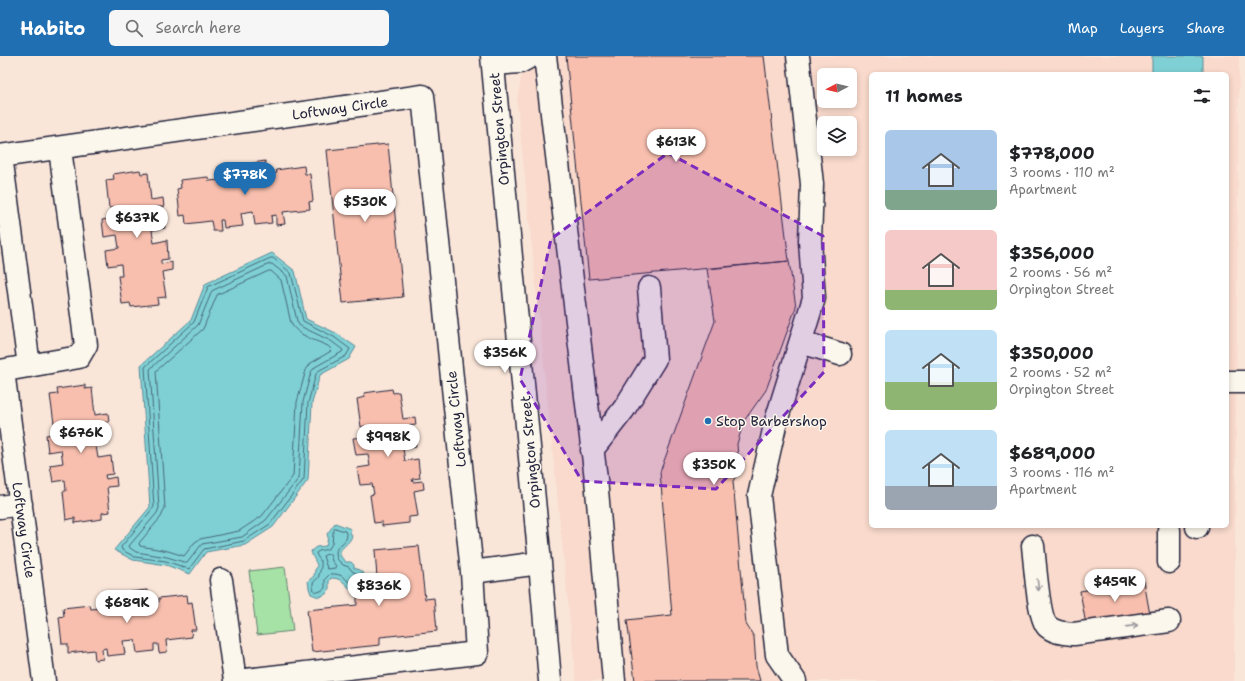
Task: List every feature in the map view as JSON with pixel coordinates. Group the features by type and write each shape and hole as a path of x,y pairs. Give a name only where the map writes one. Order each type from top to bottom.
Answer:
{"street":[{"path":"492,60 520,62 531,56"},
{"path":"545,56 592,450 614,681"},
{"path":"795,681 777,655 759,496 776,420 814,298 810,241 812,184 798,56"},
{"name":"Orpington Street","path":"492,60 550,681"},
{"name":"Loftway Circle","path":"44,681 10,506 2,371 79,357 86,345 60,149 423,96 472,572 477,653 236,681"},
{"path":"29,366 0,156 60,149"},
{"path":"592,450 624,409 655,359 650,288"},
{"path":"801,342 840,354"},
{"path":"1229,382 1245,382"},
{"path":"1169,530 1169,562"},
{"path":"1033,546 1041,611 1047,625 1058,633 1074,634 1169,621"},
{"path":"472,572 540,564"},
{"path":"221,580 236,681"}],"highlighted area":[{"path":"668,153 823,236 824,372 716,489 582,481 520,379 551,239"}],"shaded area":[{"path":"525,56 1239,56 1234,681 576,681 517,101"}],"green space":[{"path":"285,567 293,631 257,635 249,571"}],"water":[{"path":"1152,56 1203,56 1203,72 1152,72"},
{"path":"272,253 295,271 306,319 336,333 356,347 349,359 320,375 312,403 308,480 273,527 245,545 206,552 190,574 166,565 133,560 114,550 150,507 141,365 191,320 205,284"},
{"path":"335,523 351,529 350,532 352,536 340,551 340,554 346,562 351,562 354,565 354,568 364,574 364,582 358,588 350,589 342,581 331,578 329,581 329,589 326,594 319,597 311,594 309,588 308,581 314,576 317,567 311,551 316,547 326,546 328,537 327,534"}],"building":[{"path":"566,56 764,56 789,261 589,279"},
{"path":"388,144 403,297 343,303 327,150"},
{"path":"265,161 266,175 277,173 276,170 304,166 305,174 310,174 313,201 309,202 310,209 283,212 285,224 276,225 276,215 271,216 272,223 255,225 253,211 241,213 243,226 224,228 223,220 220,220 221,231 213,231 211,221 186,224 185,215 180,216 177,189 181,188 180,180 208,177 209,181 220,180 218,167 235,165 236,178 249,176 248,164"},
{"path":"140,170 141,174 148,173 151,200 163,198 164,207 155,207 156,212 163,211 165,228 152,230 154,243 167,240 168,259 161,260 161,264 172,262 172,270 162,272 166,297 157,298 158,304 131,307 130,303 122,304 118,276 122,276 121,264 108,266 106,250 119,248 117,235 104,237 102,220 115,218 113,208 109,208 106,180 114,179 113,174"},
{"path":"789,261 796,307 766,390 744,421 737,444 739,471 733,481 746,624 754,637 756,666 760,681 635,681 627,620 672,615 660,472 715,321 707,269"},
{"path":"85,385 85,389 92,388 95,415 108,413 109,422 99,423 100,427 107,426 109,443 96,446 98,458 111,456 113,474 105,475 106,479 116,477 117,486 107,487 110,512 102,513 102,519 75,523 75,518 66,520 63,491 66,491 65,480 53,482 50,465 63,463 61,450 48,452 46,435 59,433 58,423 54,423 50,395 58,394 57,389"},
{"path":"392,389 393,393 399,392 403,419 415,417 416,425 407,426 407,431 414,430 416,447 403,449 405,461 418,459 420,478 412,479 413,482 423,481 424,489 414,491 418,516 409,517 409,523 382,526 382,522 374,523 370,495 374,494 372,484 360,485 357,468 370,466 368,454 356,455 353,438 366,437 365,426 361,427 357,399 365,397 364,393"},
{"path":"419,546 425,599 434,598 437,631 380,637 380,645 312,652 307,610 357,605 357,595 378,592 375,550"},
{"path":"1144,581 1150,615 1086,625 1080,591"},
{"path":"147,590 149,603 159,602 159,598 187,595 188,603 192,602 196,630 191,630 192,637 166,640 167,652 159,653 158,644 154,644 154,651 137,653 135,640 123,641 125,654 107,656 106,648 102,649 103,659 95,660 94,650 68,653 68,644 62,644 59,617 64,616 63,608 90,605 91,609 102,608 101,595 117,593 119,606 131,605 130,592"}],"place":[{"name":"Stop Barbershop","path":"708,421"}]}
